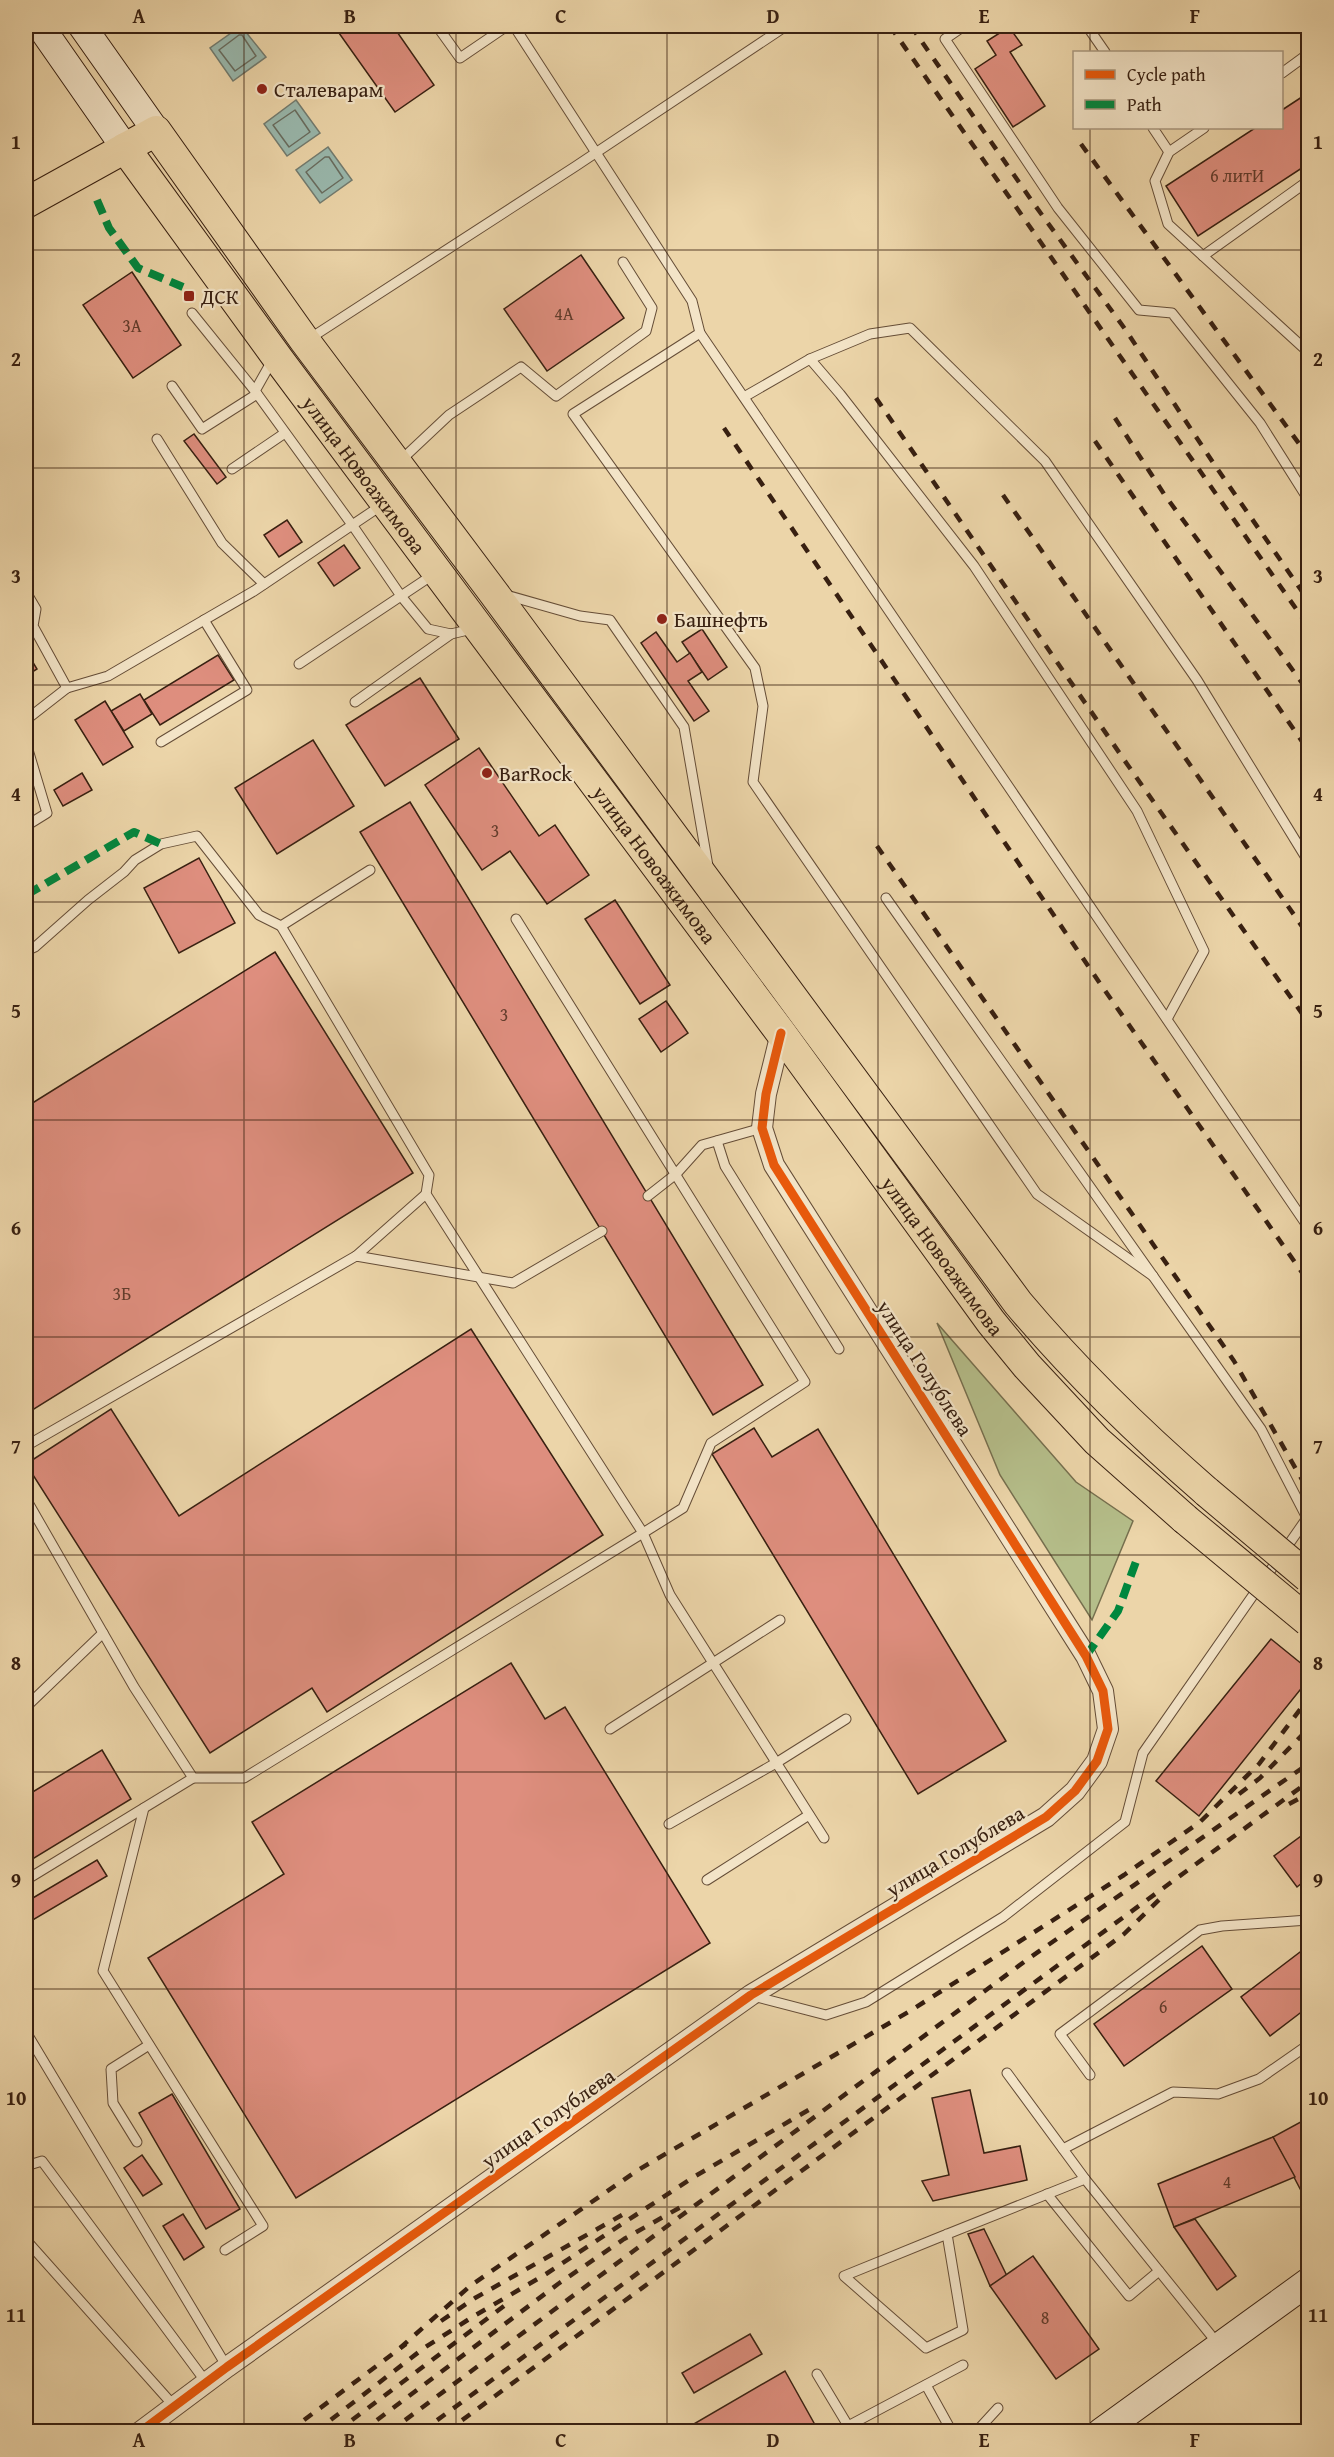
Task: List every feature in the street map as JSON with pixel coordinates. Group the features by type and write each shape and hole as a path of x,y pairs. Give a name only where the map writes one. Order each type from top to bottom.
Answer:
{"main road":[{"name":"улица Новоажимова","path":"40,26 125,148 275,354 438,572 465,631 688,911 781,1033 991,1322 1027,1366 1097,1441 1308,1621"},
{"name":"улица Новоажимова","path":"82,26 305,341 1018,1304 1068,1361 1122,1417 1308,1577"},
{"path":"26,203 156,131"},
{"path":"1101,2432 1308,2282"}],"street":[{"name":"улица Голублева","path":"140,2432 206,2382 751,1995 1046,1816 1075,1791 1097,1761 1108,1729 1103,1691 1086,1656 774,1165 762,1128 766,1094 781,1033"}],"lane":[{"path":"437,26 460,58 507,26"},
{"path":"514,26 692,301 700,333 1308,1227"},
{"path":"305,341 597,152 786,26"},
{"path":"964,26 945,39 1058,208 1139,310 1172,313 1260,423 1308,499"},
{"path":"1087,26 1104,51"},
{"path":"1283,72 1308,54"},
{"path":"1154,129 1169,152"},
{"path":"1203,129 1169,152 1155,181 1168,225 1308,352"},
{"path":"1203,256 1308,181"},
{"path":"397,464 449,415 521,367 556,396 646,332 652,308 623,262"},
{"path":"192,313 256,393 353,526 400,596 428,629 465,631"},
{"path":"744,396 810,359 870,334 909,328 1045,461 1197,680 1308,861"},
{"path":"700,333 573,414 755,668 763,706 753,782 1037,1194 1153,1276"},
{"path":"172,386 202,429 256,393 275,354"},
{"path":"810,359 840,393 974,566 1137,811 1204,951 1167,1019"},
{"path":"232,469 285,433"},
{"path":"157,439 222,543 264,584"},
{"path":"26,720 67,688 108,676 264,584 387,502"},
{"path":"299,664 438,572"},
{"path":"26,592 36,609 33,626 67,688"},
{"path":"493,592 580,616 610,620 684,727 697,809 714,892"},
{"path":"161,742 247,690 204,620"},
{"path":"355,702 465,631"},
{"path":"26,743 47,813 26,826"},
{"path":"26,951 35,947 88,900 124,873 135,860 161,844 197,836 259,915 281,926 429,1175 426,1194 356,1256 26,1446"},
{"path":"281,926 370,870"},
{"path":"751,1995 826,2015 866,2002 1003,1917 1125,1822 1143,1753 1308,1518 1261,1429 886,898"},
{"path":"26,1880 193,1778 244,1778 683,1508 711,1443 805,1382 516,920"},
{"path":"648,1196 676,1174 699,1147 762,1128"},
{"path":"717,1141 725,1166 839,1349"},
{"path":"426,1194 643,1533 670,1595 824,1839"},
{"path":"356,1256 513,1283 602,1231"},
{"path":"26,1499 134,1687 193,1778"},
{"path":"610,1729 780,1620"},
{"path":"26,1707 103,1633"},
{"path":"669,1824 776,1763 846,1719"},
{"path":"144,1808 103,1971 263,2226 225,2250"},
{"path":"707,1880 809,1815"},
{"path":"1090,2075 1060,2034 1200,1930 1222,1926 1308,1920"},
{"path":"26,2032 227,2367"},
{"path":"137,2142 113,2103 111,2069 149,2045"},
{"path":"1063,2149 1173,2092 1218,2094 1259,2079 1308,2045"},
{"path":"1007,2073 1085,2179 1220,2346"},
{"path":"26,2166 42,2161 206,2382"},
{"path":"947,2234 963,2330 926,2348 844,2276 947,2234 1085,2179"},
{"path":"1047,2194 1129,2296 1159,2271"},
{"path":"26,2240 174,2406"},
{"path":"817,2374 849,2429 963,2365"},
{"path":"926,2385 952,2432"},
{"path":"976,2432 998,2408"}],"green space":[{"path":"937,1323 1076,1482 1133,1521 1092,1620 1000,1475"}],"water":[{"path":"241,26 266,57 233,81 210,48"},
{"path":"296,100 320,133 287,156 264,124"},
{"path":"328,147 352,180 320,203 296,170"}],"building":[{"path":"334,26 393,26 434,85 395,112"},
{"path":"1009,27 1022,45 1010,52 1045,106 1013,127 975,69 996,55 987,41"},
{"path":"1308,93 1308,164 1198,236 1166,186 1253,129 1283,129 1283,109"},
{"path":"581,255 624,318 547,371 504,309"},
{"path":"132,272 181,345 133,378 83,305"},
{"path":"194,434 226,477 217,484 184,441"},
{"path":"287,520 302,542 279,557 264,535"},
{"path":"344,545 360,568 334,586 318,563"},
{"path":"702,629 727,667 708,680 682,642"},
{"path":"656,632 677,662 690,653 702,672 688,681 709,711 694,721 641,643"},
{"path":"26,651 37,669 26,676"},
{"path":"218,655 234,680 160,725 144,700"},
{"path":"420,678 459,739 385,786 346,725"},
{"path":"140,694 152,714 124,731 111,711"},
{"path":"105,701 133,747 103,765 75,720"},
{"path":"313,740 354,806 277,854 235,788"},
{"path":"479,748 539,836 555,825 589,875 547,904 510,851 482,870 425,785"},
{"path":"82,773 92,790 63,806 54,790"},
{"path":"410,802 763,1385 713,1415 360,832"},
{"path":"199,858 235,923 179,953 144,888"},
{"path":"615,900 670,985 640,1004 585,919"},
{"path":"275,952 413,1173 26,1414 26,1107"},
{"path":"666,1001 688,1033 661,1052 639,1019"},
{"path":"471,1329 603,1535 327,1712 312,1688 210,1753 26,1464 111,1409 179,1516"},
{"path":"754,1428 772,1457 818,1429 1006,1741 918,1794 712,1454"},
{"path":"1271,1639 1308,1669 1308,1680 1199,1816 1156,1781"},
{"path":"511,1663 545,1719 565,1707 710,1943 296,2198 148,1958 284,1874 252,1822"},
{"path":"102,1750 131,1799 26,1863 26,1796"},
{"path":"1308,1831 1308,1878 1297,1887 1274,1856"},
{"path":"97,1860 107,1876 26,1924 26,1902"},
{"path":"1202,1946 1232,1989 1124,2066 1094,2024"},
{"path":"1308,1946 1308,2007 1270,2036 1241,1997"},
{"path":"970,2090 984,2153 1020,2146 1027,2180 933,2201 922,2181 949,2175 932,2098"},
{"path":"172,2094 240,2209 206,2229 139,2113"},
{"path":"1308,2118 1308,2204 1273,2137"},
{"path":"1273,2137 1295,2177 1174,2227 1158,2184"},
{"path":"142,2155 162,2184 143,2196 124,2168"},
{"path":"183,2214 204,2247 184,2260 163,2226"},
{"path":"1195,2219 1236,2276 1217,2290 1174,2227"},
{"path":"984,2229 1007,2276 990,2286 968,2234"},
{"path":"1033,2256 1099,2349 1056,2379 990,2286"},
{"path":"750,2334 762,2354 694,2393 682,2373"},
{"path":"785,2371 819,2432 680,2432"}],"railway":[{"path":"890,26 1308,626"},
{"path":"911,26 1034,204 1125,329 1308,600"},
{"path":"1081,144 1308,456"},
{"path":"876,398 1127,764 1308,1022"},
{"path":"1115,418 1164,494 1308,691"},
{"path":"724,428 1099,982 1308,1281"},
{"path":"1095,441 1308,750"},
{"path":"1003,495 1308,935"},
{"path":"877,846 1234,1361 1308,1490"},
{"path":"400,2348 470,2286 638,2170 910,2011 1124,1875 1200,1822 1259,1764 1308,1699"},
{"path":"1239,1794 1260,1778 1308,1729"},
{"path":"389,2432 1028,1959 1308,1764"},
{"path":"421,2432 1308,1782"},
{"path":"1289,1804 1308,1794"},
{"path":"446,2432 1124,1934 1162,1897"},
{"path":"315,2432 424,2348 546,2274 692,2178 817,2105"},
{"path":"361,2432 558,2284 624,2239 688,2203"},
{"path":"441,2321 475,2298 622,2215"},
{"path":"336,2432 504,2306"},
{"path":"288,2432 406,2344"}],"marked path":[{"path":"97,200 109,228 138,268 183,287"},
{"path":"26,895 134,832 161,844"},
{"path":"1086,1656 1118,1611 1138,1556"}],"cycle path":[{"path":"140,2432 227,2367 751,1995 1046,1817 1075,1791 1097,1761 1108,1729 1103,1691 1086,1656 774,1165 762,1128 766,1094 781,1033"}],"place":[{"name":"Сталеварам","path":"262,89"},
{"name":"ДСК","path":"189,296"},
{"name":"Башнефть","path":"662,619"},
{"name":"BarRock","path":"487,773"}]}
